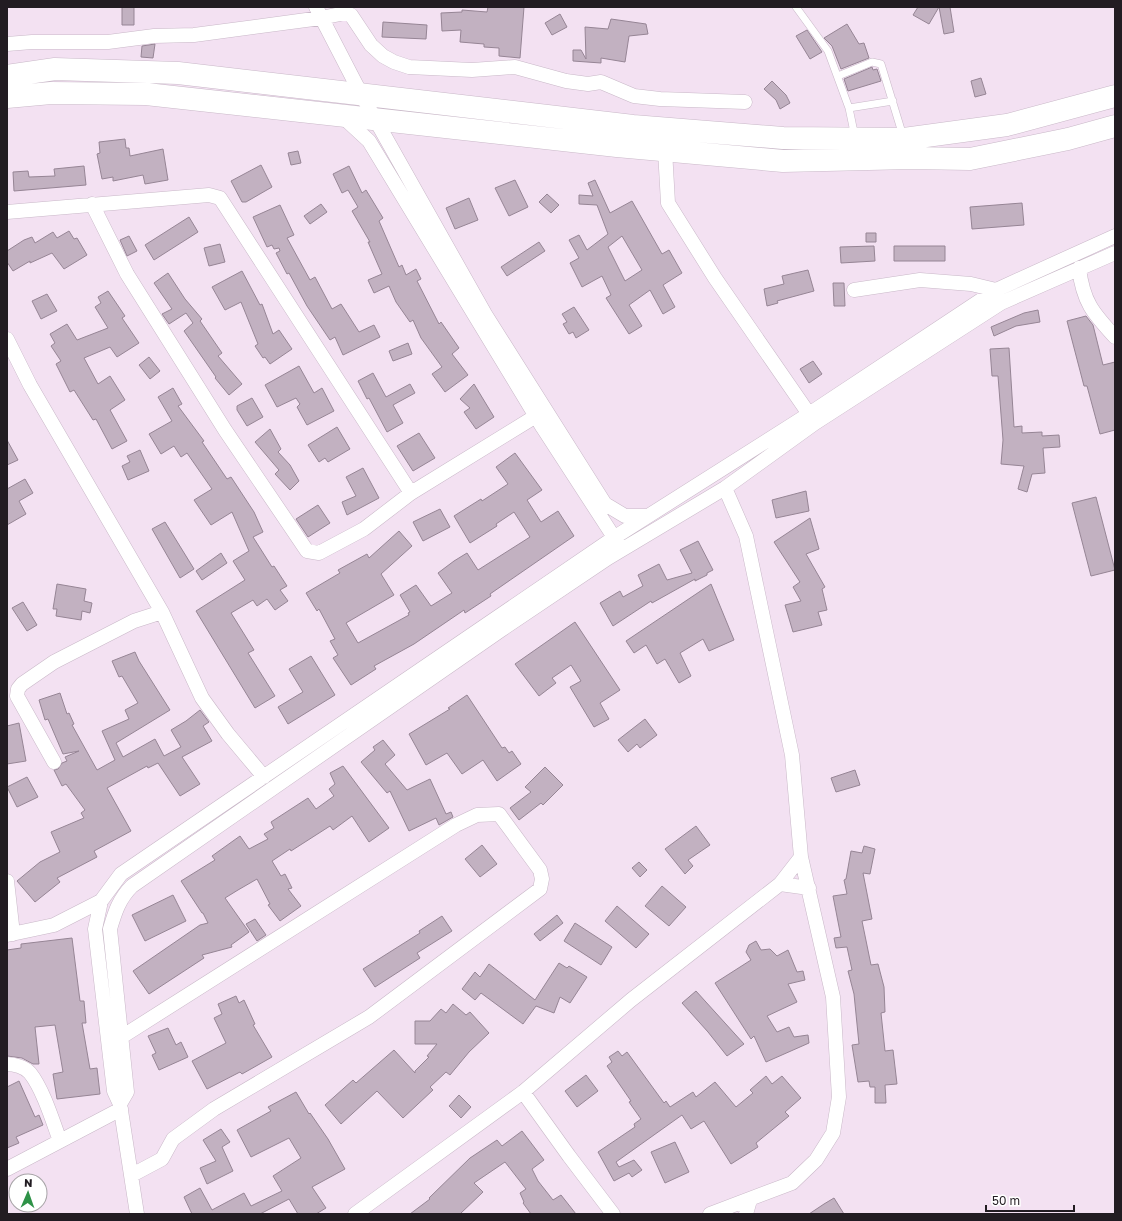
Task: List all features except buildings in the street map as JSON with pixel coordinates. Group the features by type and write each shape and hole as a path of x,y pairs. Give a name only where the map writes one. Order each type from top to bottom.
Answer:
{"highway":[{"path":"7,76 55,69 178,73 633,126 783,138 856,139 970,159 1068,139 1115,126"},
{"path":"908,148 916,131 1014,111 1115,86"},
{"path":"7,97 51,93 146,94 375,120 783,161 1035,137 1115,115"},
{"path":"908,148 1007,125 1115,96"}],"street":[{"path":"7,44 32,42 108,42 154,36 194,35 224,32 319,13 340,13 351,15 372,45 383,56 394,62 409,67 472,70 515,67 566,81 588,84 601,82 634,96 660,99 746,102"},
{"path":"319,13 375,120 485,314 605,504 625,516 646,516"},
{"path":"343,116 369,141 536,416 622,550"},
{"path":"665,150 668,203 711,271 809,414"},
{"path":"7,212 209,195 220,198 412,493"},
{"path":"92,204 127,274 224,430 307,551 319,553 364,529 412,493 536,416"},
{"path":"137,1214 121,1106 114,1091 95,929 101,901 121,874 646,516 717,474 996,290 1115,236"},
{"path":"7,1169 121,1106 127,1092 123,1036 110,929 117,906 132,886 501,630 622,550 725,488 815,423 1001,303 1115,253"},
{"path":"1079,268 1081,286 1093,313 1115,337"},
{"path":"854,290 920,280 971,284 996,290"},
{"path":"7,339 30,385 162,612 202,698 228,734 264,777"},
{"path":"710,1214 792,1183 816,1160 833,1133 839,1097 833,997 801,857 792,755 746,536 725,488"},
{"path":"54,762 17,696 18,690 22,684 54,662 134,621 162,612"},
{"path":"123,1036 456,826 477,815 499,814 540,870 542,879 540,889 534,894 369,1017 214,1109 173,1139 162,1159 132,1175"},
{"path":"355,1214 523,1092 631,1000 780,884 801,857"},
{"path":"7,882 10,934 54,925 101,901"},
{"path":"780,884 809,888"},
{"path":"7,1064 14,1064 29,1072 49,1107 60,1141"},
{"path":"523,1092 613,1214"},
{"path":"746,1214 750,1200"}],"lane":[{"path":"796,7 828,51 849,108 856,139"},
{"path":"838,76 872,62 878,62 884,69 908,148"},
{"path":"849,108 893,101"}]}
